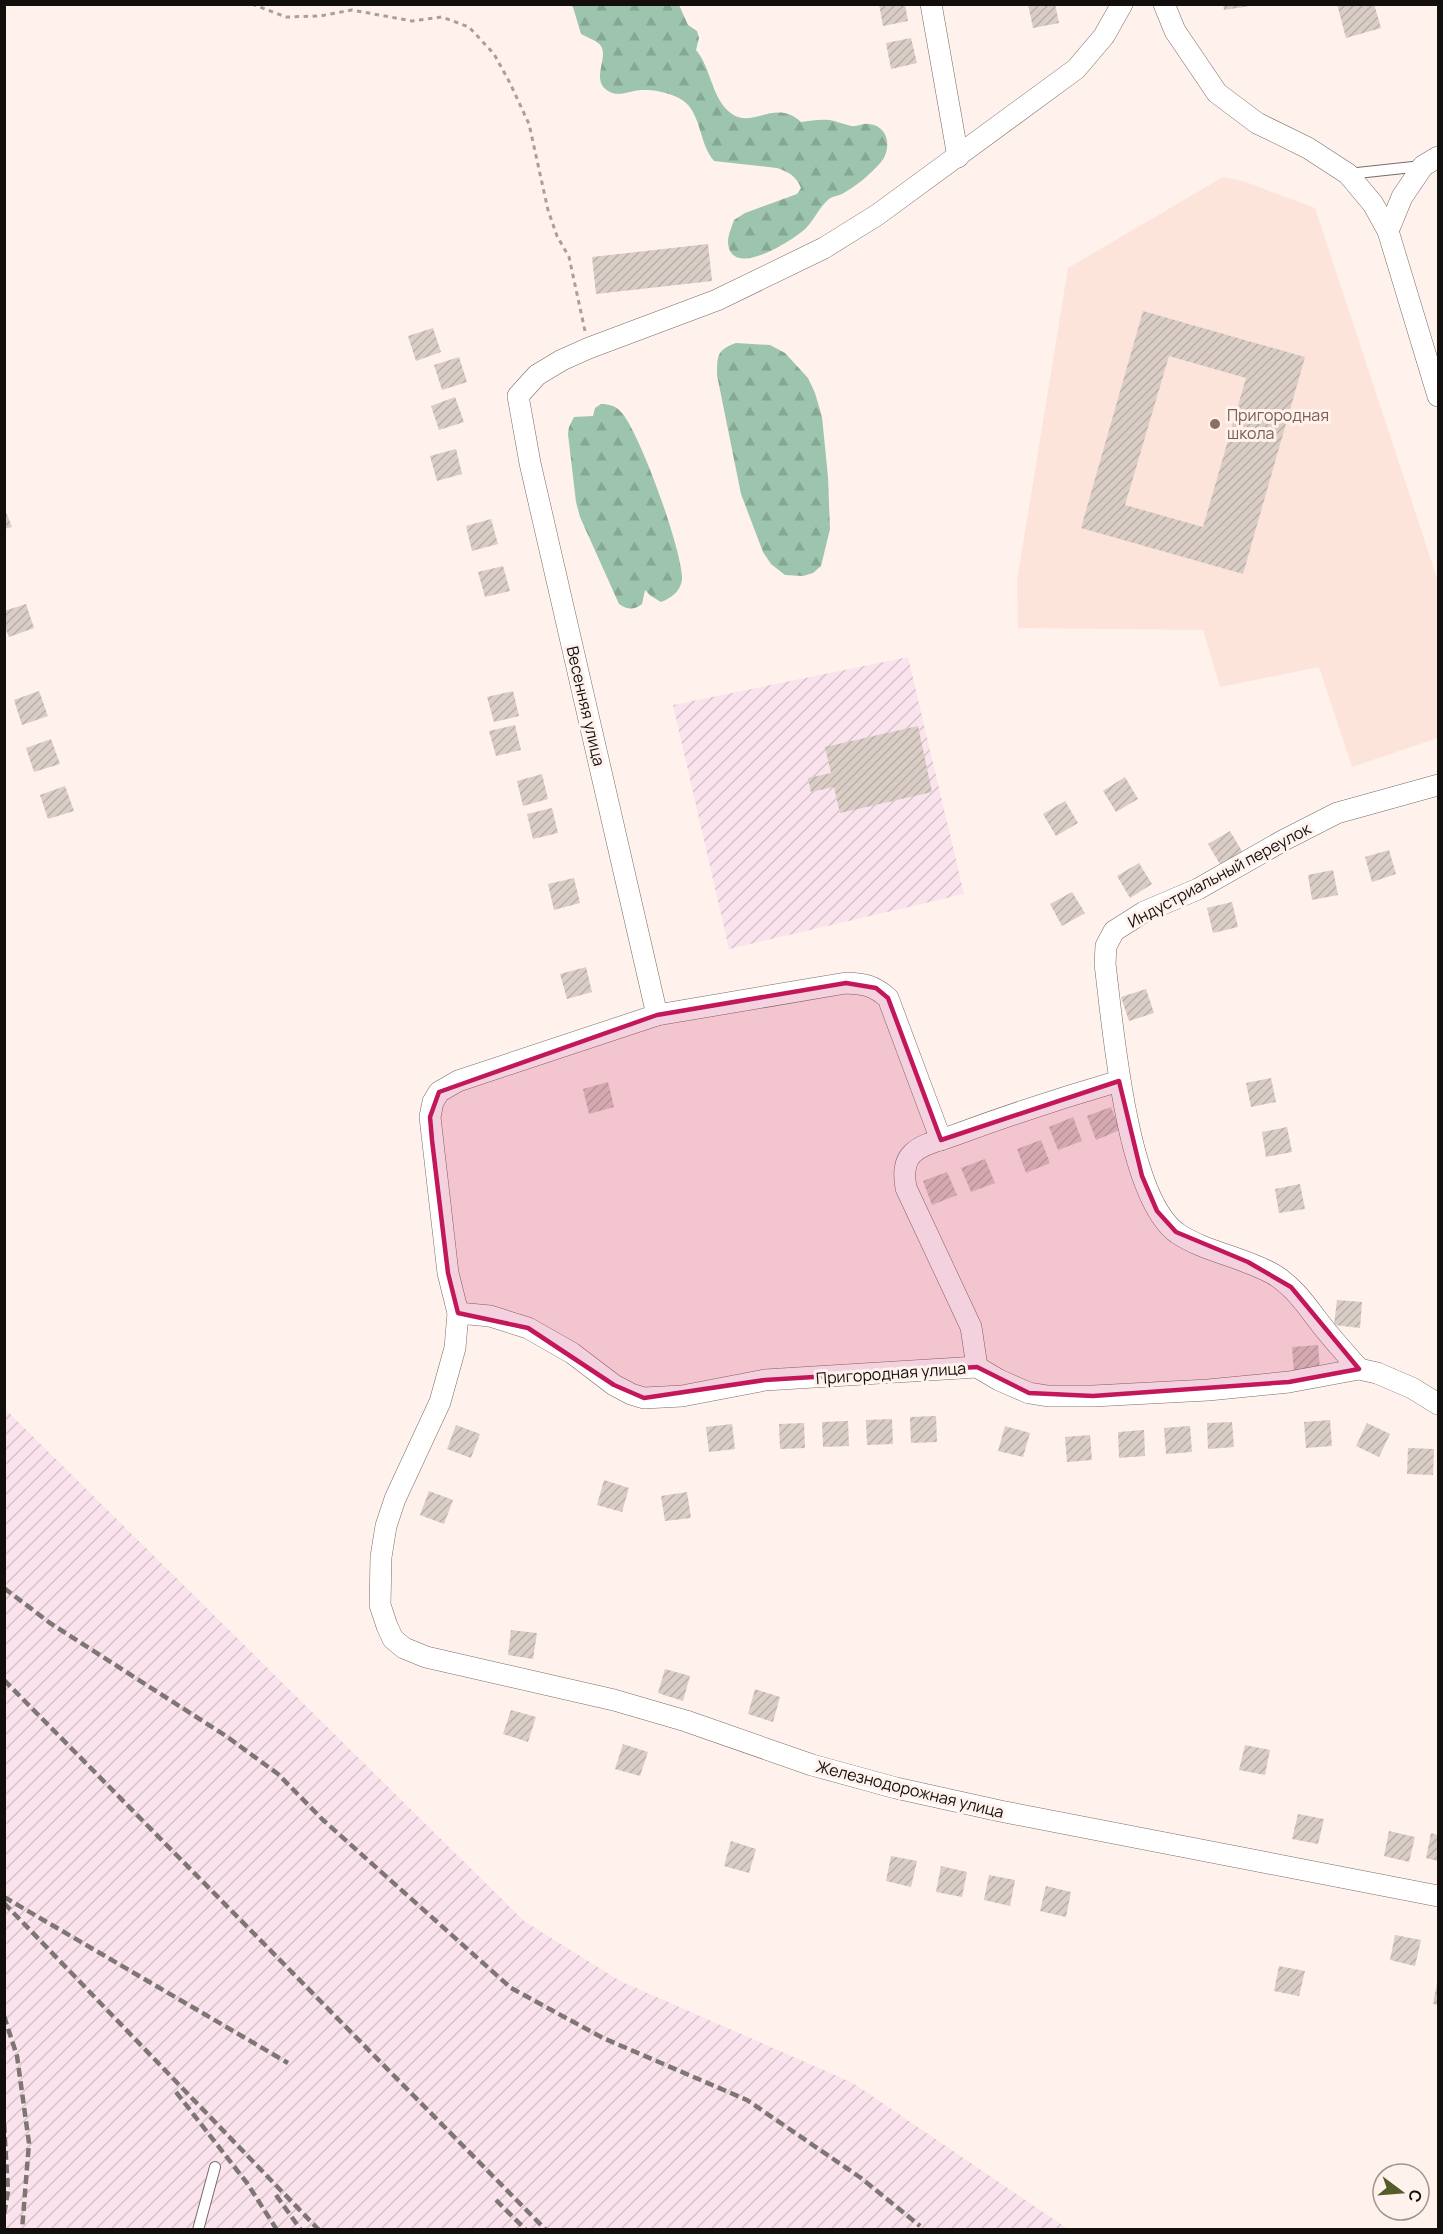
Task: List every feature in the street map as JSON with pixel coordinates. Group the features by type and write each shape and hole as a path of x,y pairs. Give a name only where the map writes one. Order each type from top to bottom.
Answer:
{"street":[{"path":"931,4 958,157"},
{"path":"589,348 717,300 824,248 877,215 1076,69 1104,36 1122,4"},
{"path":"1164,4 1175,31 1216,93 1257,123 1308,148 1348,174 1373,204 1388,231 1438,396"},
{"path":"1388,231 1402,197 1431,162"},
{"name":"Весенняя улица","path":"589,348 537,375 518,396 530,463 657,1015"},
{"name":"Индустриальный переулок","path":"1359,1369 1291,1287 1274,1274 1196,1243 1176,1232 1157,1211 1142,1176 1119,1081 1106,946 1114,931 1144,912 1198,889 1337,813 1438,785"},
{"path":"458,1314 448,1273 430,1117 433,1102 439,1092 458,1081 657,1015 846,983 863,984 876,988 888,998 941,1140"},
{"path":"977,1367 971,1327 906,1188 904,1174 911,1154 941,1140 1119,1081"},
{"name":"Пригородная улица","path":"458,1314 490,1316 528,1328 572,1353 614,1385 644,1398 682,1396 765,1380 977,1367 1029,1393 1048,1396 1208,1390 1289,1382 1359,1369 1377,1373 1412,1388 1438,1404"},
{"name":"Железнодорожная улица","path":"458,1314 453,1356 440,1402 395,1498 386,1526 381,1557 380,1605 393,1639 404,1648 426,1657 614,1700 686,1721 812,1765 896,1788 1000,1811 1438,1896"}],"lane":[{"path":"1348,174 1431,162"},
{"path":"198,2229 215,2167"}],"path":[{"path":"252,4 286,17 320,16 352,10 412,21 442,17 469,27 494,54 529,124 548,210 557,236 569,257 589,348"}],"highlighted area":[{"path":"846,983 876,988 888,998 941,1140 1119,1081 1142,1176 1157,1211 1176,1232 1248,1262 1291,1287 1359,1369 1289,1382 1093,1396 1029,1393 977,1367 765,1380 644,1398 614,1385 528,1328 458,1313 448,1273 430,1117 439,1092 657,1015"}],"shaded area":[{"name":"Пригородная школа","path":"1223,177 1243,181 1315,208 1438,581 1438,738 1352,767 1319,667 1220,687 1203,630 1018,628 1017,581 1068,268"},
{"path":"908,657 964,894 729,949 673,705"},
{"path":"4,1408 524,1921 620,1981 853,2083 1068,2229 5,2229"}],"green space":[{"path":"570,5 679,5 688,25 697,31 699,38 696,50 720,100 732,114 740,118 748,118 782,113 791,115 801,122 826,120 851,126 867,124 876,126 881,129 887,139 887,151 873,171 842,194 829,199 799,234 763,254 750,258 739,258 731,253 728,242 734,220 745,213 797,194 801,188 797,180 789,173 777,168 714,161 706,148 689,106 674,96 648,90 614,93 603,87 600,75 602,48 598,43 581,34 573,7"},
{"path":"736,343 770,345 785,353 808,378 815,393 822,417 830,529 821,566 813,573 803,576 785,575 771,564 763,552 741,494 717,375 719,354"},
{"path":"601,404 617,408 629,423 649,466 676,546 682,580 674,594 661,602 645,590 642,604 639,606 631,608 619,604 580,517 576,502 569,427 574,417 593,416 595,408"}],"building":[{"path":"879,4 905,4 908,21 883,26"},
{"path":"1028,4 1055,4 1059,23 1033,28"},
{"path":"1337,4 1374,4 1381,28 1346,38"},
{"path":"1223,5 1250,5 1250,6 1224,10"},
{"path":"911,38 917,63 891,69 886,43"},
{"path":"708,244 712,281 596,294 592,257"},
{"path":"1143,311 1305,357 1243,574 1081,528","holes":["1169,356 1246,378 1203,527 1125,505"]},
{"path":"433,328 441,352 416,361 408,336"},
{"path":"459,357 467,382 442,390 434,365"},
{"path":"455,397 464,422 439,430 431,406"},
{"path":"456,449 462,474 437,481 430,456"},
{"path":"4,507 12,527 4,529"},
{"path":"491,519 498,544 472,551 466,526"},
{"path":"503,566 510,591 485,597 478,572"},
{"path":"26,604 34,628 9,637 4,625 4,611"},
{"path":"39,691 48,716 22,725 14,700"},
{"path":"513,691 519,716 494,722 487,697"},
{"path":"515,725 521,750 496,756 489,731"},
{"path":"918,726 932,792 840,813 834,787 811,792 808,778 831,773 825,747"},
{"path":"51,739 60,764 34,772 26,748"},
{"path":"542,774 548,799 523,806 517,781"},
{"path":"1125,777 1138,799 1116,812 1103,791"},
{"path":"65,786 74,811 48,819 40,795"},
{"path":"1065,801 1078,823 1056,836 1043,814"},
{"path":"552,808 558,833 533,839 527,814"},
{"path":"1230,831 1243,853 1221,866 1208,844"},
{"path":"1389,850 1396,874 1372,882 1365,857"},
{"path":"1139,863 1152,884 1130,898 1117,876"},
{"path":"1333,870 1338,895 1312,900 1308,875"},
{"path":"574,878 580,903 554,910 548,884"},
{"path":"1072,892 1085,913 1062,926 1050,904"},
{"path":"1232,902 1238,927 1213,933 1207,908"},
{"path":"586,967 592,992 567,999 560,974"},
{"path":"1146,989 1154,1013 1129,1021 1121,997"},
{"path":"1271,1078 1276,1102 1251,1107 1246,1083"},
{"path":"608,1082 614,1107 589,1114 583,1089"},
{"path":"1111,1107 1120,1130 1096,1140 1087,1116"},
{"path":"1073,1117 1082,1141 1058,1150 1049,1127"},
{"path":"1287,1127 1292,1152 1266,1157 1262,1132"},
{"path":"1041,1140 1050,1163 1026,1173 1017,1149"},
{"path":"985,1159 995,1183 971,1192 961,1168"},
{"path":"947,1172 957,1195 932,1205 923,1181"},
{"path":"1300,1184 1305,1209 1279,1213 1275,1189"},
{"path":"1337,1300 1362,1302 1360,1328 1334,1325"},
{"path":"1318,1345 1320,1371 1294,1373 1292,1347"},
{"path":"936,1416 937,1442 911,1443 910,1417"},
{"path":"892,1419 893,1444 867,1445 866,1420"},
{"path":"1330,1420 1332,1446 1306,1448 1304,1422"},
{"path":"848,1421 849,1446 823,1447 822,1422"},
{"path":"1232,1422 1234,1447 1208,1449 1207,1423"},
{"path":"804,1423 805,1448 780,1449 779,1424"},
{"path":"1367,1423 1390,1434 1379,1457 1356,1446"},
{"path":"732,1424 735,1449 709,1452 706,1427"},
{"path":"456,1425 480,1434 471,1458 447,1449"},
{"path":"1005,1426 1030,1433 1023,1457 998,1451"},
{"path":"1190,1426 1192,1452 1166,1454 1164,1428"},
{"path":"1144,1430 1145,1456 1119,1458 1118,1432"},
{"path":"1090,1435 1092,1460 1067,1462 1065,1437"},
{"path":"1408,1448 1434,1449 1433,1475 1407,1474"},
{"path":"604,1480 629,1488 622,1512 597,1505"},
{"path":"429,1491 453,1500 444,1524 420,1515"},
{"path":"687,1492 691,1518 665,1521 661,1496"},
{"path":"511,1630 537,1633 533,1659 508,1655"},
{"path":"665,1669 690,1676 683,1701 658,1693"},
{"path":"755,1689 780,1697 773,1722 748,1714"},
{"path":"511,1710 536,1717 528,1742 503,1734"},
{"path":"623,1744 648,1752 640,1776 615,1769"},
{"path":"1245,1745 1270,1750 1265,1775 1239,1770"},
{"path":"1298,1814 1324,1819 1318,1844 1292,1839"},
{"path":"1389,1831 1415,1837 1409,1862 1384,1856"},
{"path":"1431,1833 1438,1835 1438,1861 1426,1858"},
{"path":"731,1841 756,1849 749,1873 724,1866"},
{"path":"891,1856 917,1861 911,1887 886,1881"},
{"path":"941,1866 967,1872 962,1897 936,1892"},
{"path":"989,1875 1015,1880 1010,1906 984,1900"},
{"path":"1046,1886 1071,1892 1066,1917 1040,1911"},
{"path":"1395,1935 1421,1940 1415,1966 1390,1960"},
{"path":"1279,1966 1305,1971 1299,1996 1274,1991"},
{"path":"1438,1983 1438,2005 1433,2004"}],"railway":[{"path":"4,1588 50,1623 226,1736 278,1774 323,1820 511,1988 603,2038 747,2100 861,2178 920,2226"},
{"path":"4,1680 546,2230"},
{"path":"4,1897 288,2063"},
{"path":"4,1903 319,2230"},
{"path":"4,2016 17,2056 29,2143 22,2230"},
{"path":"176,2092 247,2183 277,2230"},
{"path":"4,2124 8,2191 4,2215"},
{"path":"276,2195 301,2230"},
{"path":"496,2200 526,2230"}],"place":[{"name":"Пригородная школа","path":"1215,424"}]}
